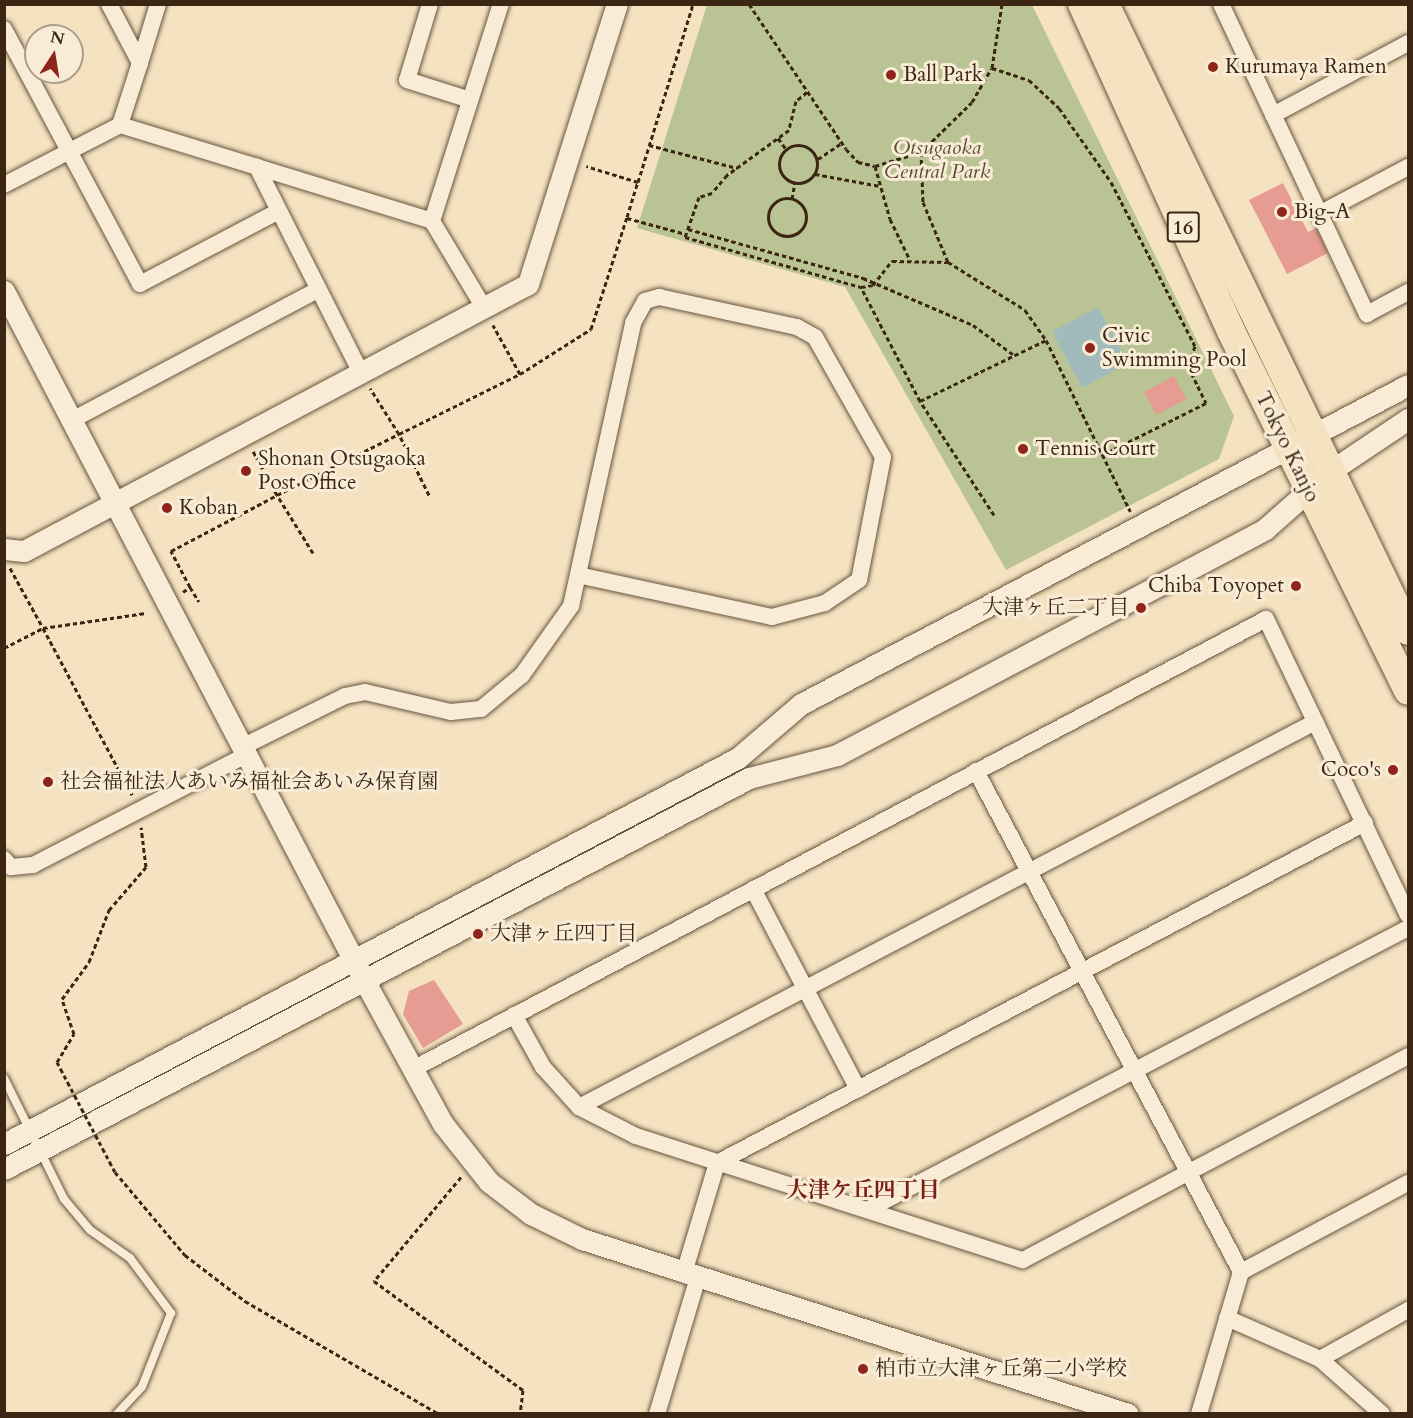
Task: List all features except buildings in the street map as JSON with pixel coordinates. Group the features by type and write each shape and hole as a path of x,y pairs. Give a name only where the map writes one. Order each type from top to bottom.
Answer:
{"highway":[{"name":"Tokyo Kanjo","path":"1082,4 1288,449 1408,691"},
{"name":"Tokyo Kanjo","path":"1105,4 1315,434 1408,631"}],"street":[{"path":"109,4 140,63"},
{"path":"120,125 158,4"},
{"path":"430,4 407,80 470,100"},
{"path":"432,221 501,4"},
{"path":"5,550 24,551 528,284 617,4"},
{"path":"1226,6 1273,115 1367,314 1408,292"},
{"path":"4,29 140,284 277,212"},
{"path":"1273,115 1408,43"},
{"path":"4,185 120,125 432,221 484,308"},
{"path":"1319,214 1408,166"},
{"path":"257,167 277,212 361,373"},
{"path":"72,420 318,290"},
{"path":"4,291 246,750 364,980 413,1069 472,1164 508,1197 554,1228 691,1275 1128,1413"},
{"path":"4,859 10,867 33,865 139,810 345,696 366,692 451,712 481,709 522,675 566,617 578,575 633,323 645,301 670,299 797,327 815,337 883,457 859,580 825,603 772,617 578,575"},
{"path":"4,1144 353,958 738,758 801,704 1408,385"},
{"path":"4,1169 749,778 837,755 1265,530 1332,470 1408,419"},
{"path":"413,1069 1266,619 1408,915"},
{"path":"579,1107 1315,722"},
{"path":"976,771 1241,1272"},
{"path":"657,1413 717,1163 1365,823"},
{"path":"753,889 858,1089"},
{"path":"867,1210 1408,928"},
{"path":"514,1015 543,1067 579,1107 636,1136 1023,1260 1187,1171 1408,1056"},
{"path":"1199,1413 1241,1272 1408,1183"},
{"path":"1320,1359 1408,1310"},
{"path":"1227,1318 1320,1359 1382,1413"}],"lane":[{"path":"4,1078 37,1151 70,1207 90,1230 130,1258 171,1313 142,1387 117,1413"}],"path":[{"path":"199,602 171,551 277,495 520,374 591,329 693,4"},
{"path":"749,4 842,142 858,162 875,166 921,152 958,119 992,68 1002,4"},
{"path":"992,68 1029,80 1059,108 1111,182 1195,346 1188,366 1206,403 1102,454"},
{"path":"686,234 699,197 712,193 737,168 789,130 796,101 807,92"},
{"path":"778,138 786,149"},
{"path":"815,174 818,159 842,142"},
{"path":"795,182 778,168 786,149 794,144 809,147 818,159"},
{"path":"650,145 737,168"},
{"path":"921,152 923,202 948,261"},
{"path":"567,160 638,182"},
{"path":"875,166 880,186 909,258"},
{"path":"795,182 815,174 880,186"},
{"path":"792,199 795,182"},
{"path":"783,197 792,199 807,213 804,228 791,237 776,234 767,221 770,206 783,197"},
{"path":"627,218 861,287 873,285 892,261 909,258 948,261 1025,310 1046,340 1130,511"},
{"path":"688,229 873,285 973,325 1014,355"},
{"path":"861,287 920,401 994,515"},
{"path":"484,308 520,374"},
{"path":"920,401 1046,340"},
{"path":"361,373 399,434 429,495"},
{"path":"244,434 277,495 313,553"},
{"path":"5,550 8,566 139,810 146,867 109,910 89,962 62,999 74,1034 57,1062 115,1172 185,1255 245,1301 439,1413"},
{"path":"183,592 190,587"},
{"path":"4,648 43,628 146,613"},
{"path":"472,1164 374,1281 523,1390 520,1413"}],"green space":[{"name":"Otsugaoka Central Park","path":"707,5 1032,5 1234,416 1219,459 1006,570 845,287 637,228"}],"water":[{"name":"Civic Swimming Pool","path":"1098,307 1128,364 1082,388 1052,331"}],"place":[{"name":"Kurumaya Ramen","path":"1213,67"},
{"name":"Ball Park","path":"891,75"},
{"name":"Big-A","path":"1282,212"},
{"name":"Civic Swimming Pool","path":"1090,348"},
{"name":"Tennis Court","path":"1023,449"},
{"name":"Shonan Otsugaoka Post Office","path":"246,471"},
{"name":"Koban","path":"167,508"},
{"name":"Chiba Toyopet","path":"1296,586"},
{"name":"大津ヶ丘二丁目","path":"1141,608"},
{"name":"Coco's","path":"1393,770"},
{"name":"社会福祉法人あいみ福祉会あいみ保育園","path":"48,782"},
{"name":"大津ヶ丘四丁目","path":"478,934"},
{"name":"柏市立大津ヶ丘第二小学校","path":"863,1369"}],"district":[{"name":"大津ケ丘四丁目","path":"863,1191"}]}
